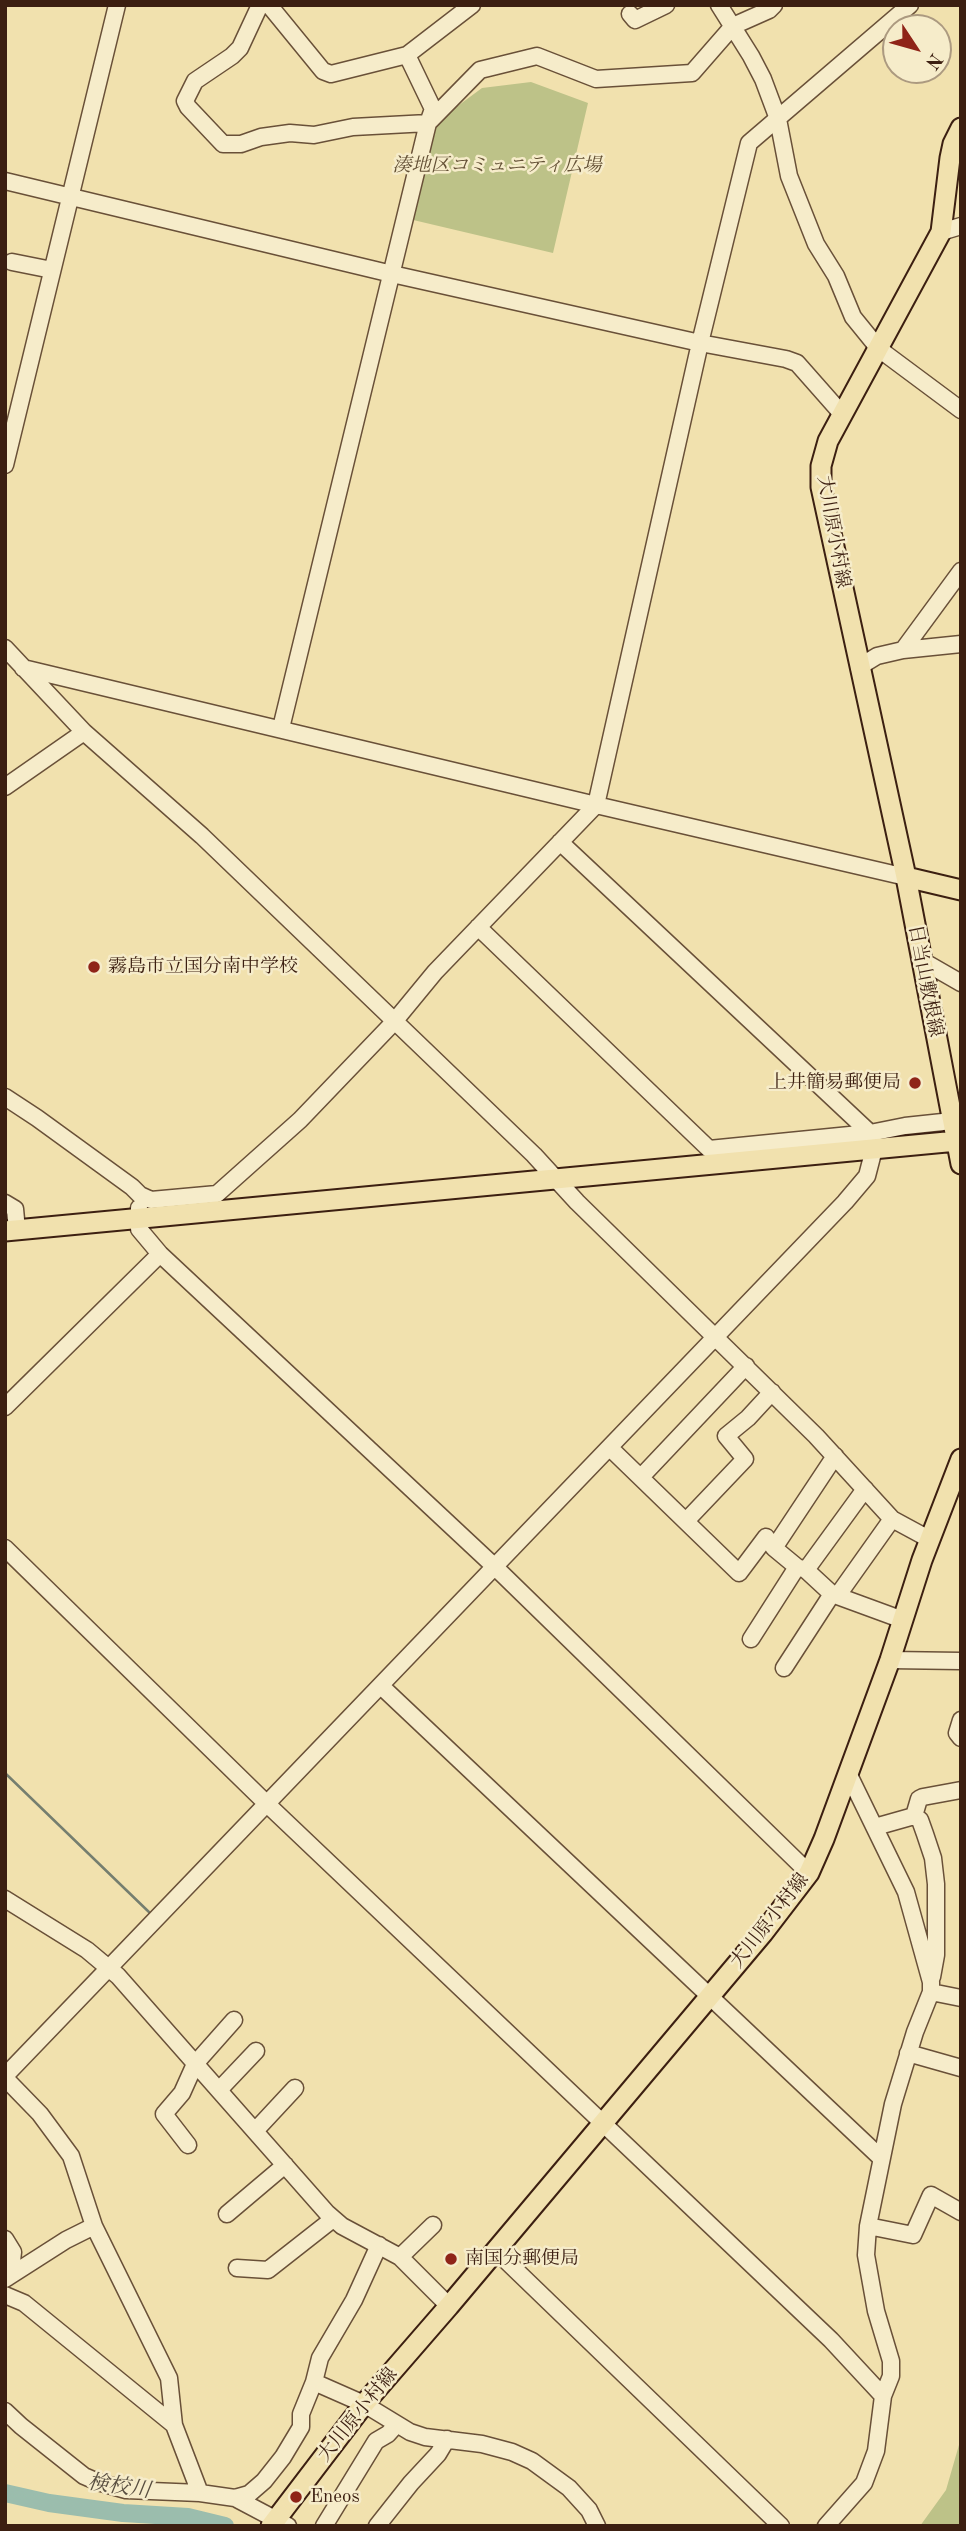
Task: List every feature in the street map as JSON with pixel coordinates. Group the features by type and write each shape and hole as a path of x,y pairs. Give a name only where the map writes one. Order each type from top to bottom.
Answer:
{"main road":[{"name":"大川原小村線","path":"906,877 821,487 821,466 828,441 941,232 950,158 961,128"},
{"path":"906,877 961,890"},
{"name":"日当山敷根線","path":"906,877 952,1121 959,1141"},
{"path":"11,1231 557,1180 872,1141 959,1141 961,1164"},
{"name":"大川原小村線","path":"278,2524 364,2404 709,1997 809,1872 824,1839 890,1660 929,1539 961,1460"}],"street":[{"path":"5,465 117,5"},
{"path":"260,5 240,48 195,81 186,101 188,107 223,144 241,144 261,137 290,133 314,135 353,127 404,122 428,123 480,70 537,55 596,79 692,73 733,26 769,10 774,5"},
{"path":"269,5 323,71 331,74 407,55 472,5"},
{"path":"630,14 635,20 666,5"},
{"path":"719,5 763,79 778,119 789,176 816,244 836,276 853,317 879,349 961,410"},
{"path":"5,1097 150,1200 217,1194 300,1120 393,1023 478,926 596,805 700,343 749,143 910,5"},
{"path":"281,728 433,109 407,55"},
{"path":"5,181 391,274 797,363 842,414"},
{"path":"941,232 961,226"},
{"path":"12,262 52,270"},
{"path":"903,650 961,571"},
{"path":"859,667 877,656 903,650 961,644"},
{"path":"5,648 84,732 202,836 393,1023 534,1155 835,1456 892,1519 929,1539"},
{"path":"5,664 906,877"},
{"path":"5,788 84,732"},
{"path":"560,842 872,1141"},
{"path":"478,926 709,1149 872,1141 905,1126 952,1121"},
{"path":"921,960 961,983"},
{"path":"200,2493 174,2425 169,2378 94,2226 71,2156 40,2114 5,2077 861,1184 867,1176 872,1141"},
{"path":"140,1195 139,1229 160,1254 495,1567 809,1872"},
{"path":"5,1203 15,1209 11,1231"},
{"path":"5,1407 160,1254"},
{"path":"641,1478 746,1366"},
{"path":"686,1521 745,1459 726,1436 748,1418 772,1392"},
{"path":"610,1448 739,1573 766,1536 774,1548 835,1595 903,1620"},
{"path":"774,1548 835,1456"},
{"path":"751,1639 802,1568 865,1489"},
{"path":"784,1668 892,1519"},
{"path":"5,1548 267,1804 821,2330 883,2396"},
{"path":"890,1660 961,1661"},
{"path":"382,1686 881,2158"},
{"path":"961,1720 957,1733 961,1738"},
{"path":"848,1773 906,1892 931,1987"},
{"path":"914,1816 919,1799 961,1790"},
{"path":"826,2526 869,2474 880,2429 883,2396 891,2376 891,2361 876,2311 866,2255 868,2225 893,2104 931,1987 936,1955 937,1913 933,1858 920,1820 914,1816 875,1827"},
{"path":"5,1899 87,1950 109,1969 333,2219 400,2257 449,2306"},
{"path":"931,1987 961,1998"},
{"path":"188,2145 164,2114 182,2093 195,2064 234,2020"},
{"path":"219,2090 256,2051"},
{"path":"908,2053 961,2067"},
{"path":"255,2131 295,2088"},
{"path":"227,2214 285,2165"},
{"path":"868,2225 913,2235 931,2195 961,2212"},
{"path":"237,2268 268,2270 333,2219"},
{"path":"400,2257 433,2225"},
{"path":"6,2284 66,2240 94,2226"},
{"path":"5,2239 13,2252 6,2284"},
{"path":"235,2498 248,2494 264,2482 301,2427 301,2414 320,2358 354,2300 379,2245"},
{"path":"496,2251 781,2526"},
{"path":"6,2284 24,2303 174,2425"},
{"path":"314,2382 364,2404 396,2425 425,2437 482,2444 532,2461 569,2488 589,2510 597,2526"},
{"path":"5,2411 21,2427 84,2476 98,2482 126,2490 200,2493 235,2498 278,2524"},
{"path":"324,2526 376,2441 396,2425"},
{"path":"377,2526 438,2454 447,2439"}],"green space":[{"name":"湊地区コミュニティ広場","path":"531,82 588,103 553,253 409,219 432,125 482,88"},
{"path":"961,2438 961,2526 920,2526 946,2490"}],"waterway":[{"path":"5,1773 151,1914"},
{"name":"検校川","path":"5,2493 49,2503 123,2513 188,2517 225,2526"}],"place":[{"name":"霧島市立国分南中学校","path":"94,967"},
{"name":"上井簡易郵便局","path":"915,1083"},
{"name":"南国分郵便局","path":"451,2259"},
{"name":"Eneos","path":"296,2497"}]}
